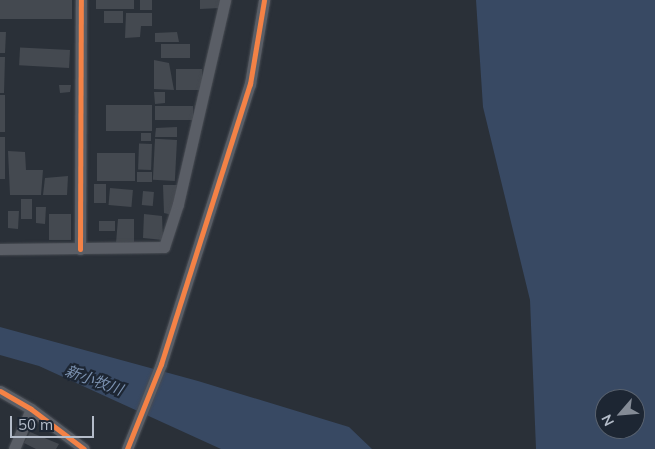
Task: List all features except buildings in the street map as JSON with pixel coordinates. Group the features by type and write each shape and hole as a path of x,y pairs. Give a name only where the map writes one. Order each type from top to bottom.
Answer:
{"street":[{"path":"80,250 81,0"},
{"path":"0,249 158,249 167,242 214,58 225,0"},
{"path":"127,449 160,364 250,84 264,0"},
{"path":"0,391 31,409 84,449"},
{"path":"14,449 31,409"}],"water":[{"path":"476,0 655,0 655,449 536,449 530,300 483,107"},
{"name":"新小牧川","path":"0,327 198,381 349,427 372,449 221,449 39,366 0,355"}],"cycle path":[{"path":"80,249 81,0"},
{"path":"127,449 161,364 250,84 264,0"},
{"path":"0,391 31,409 84,449"}]}
